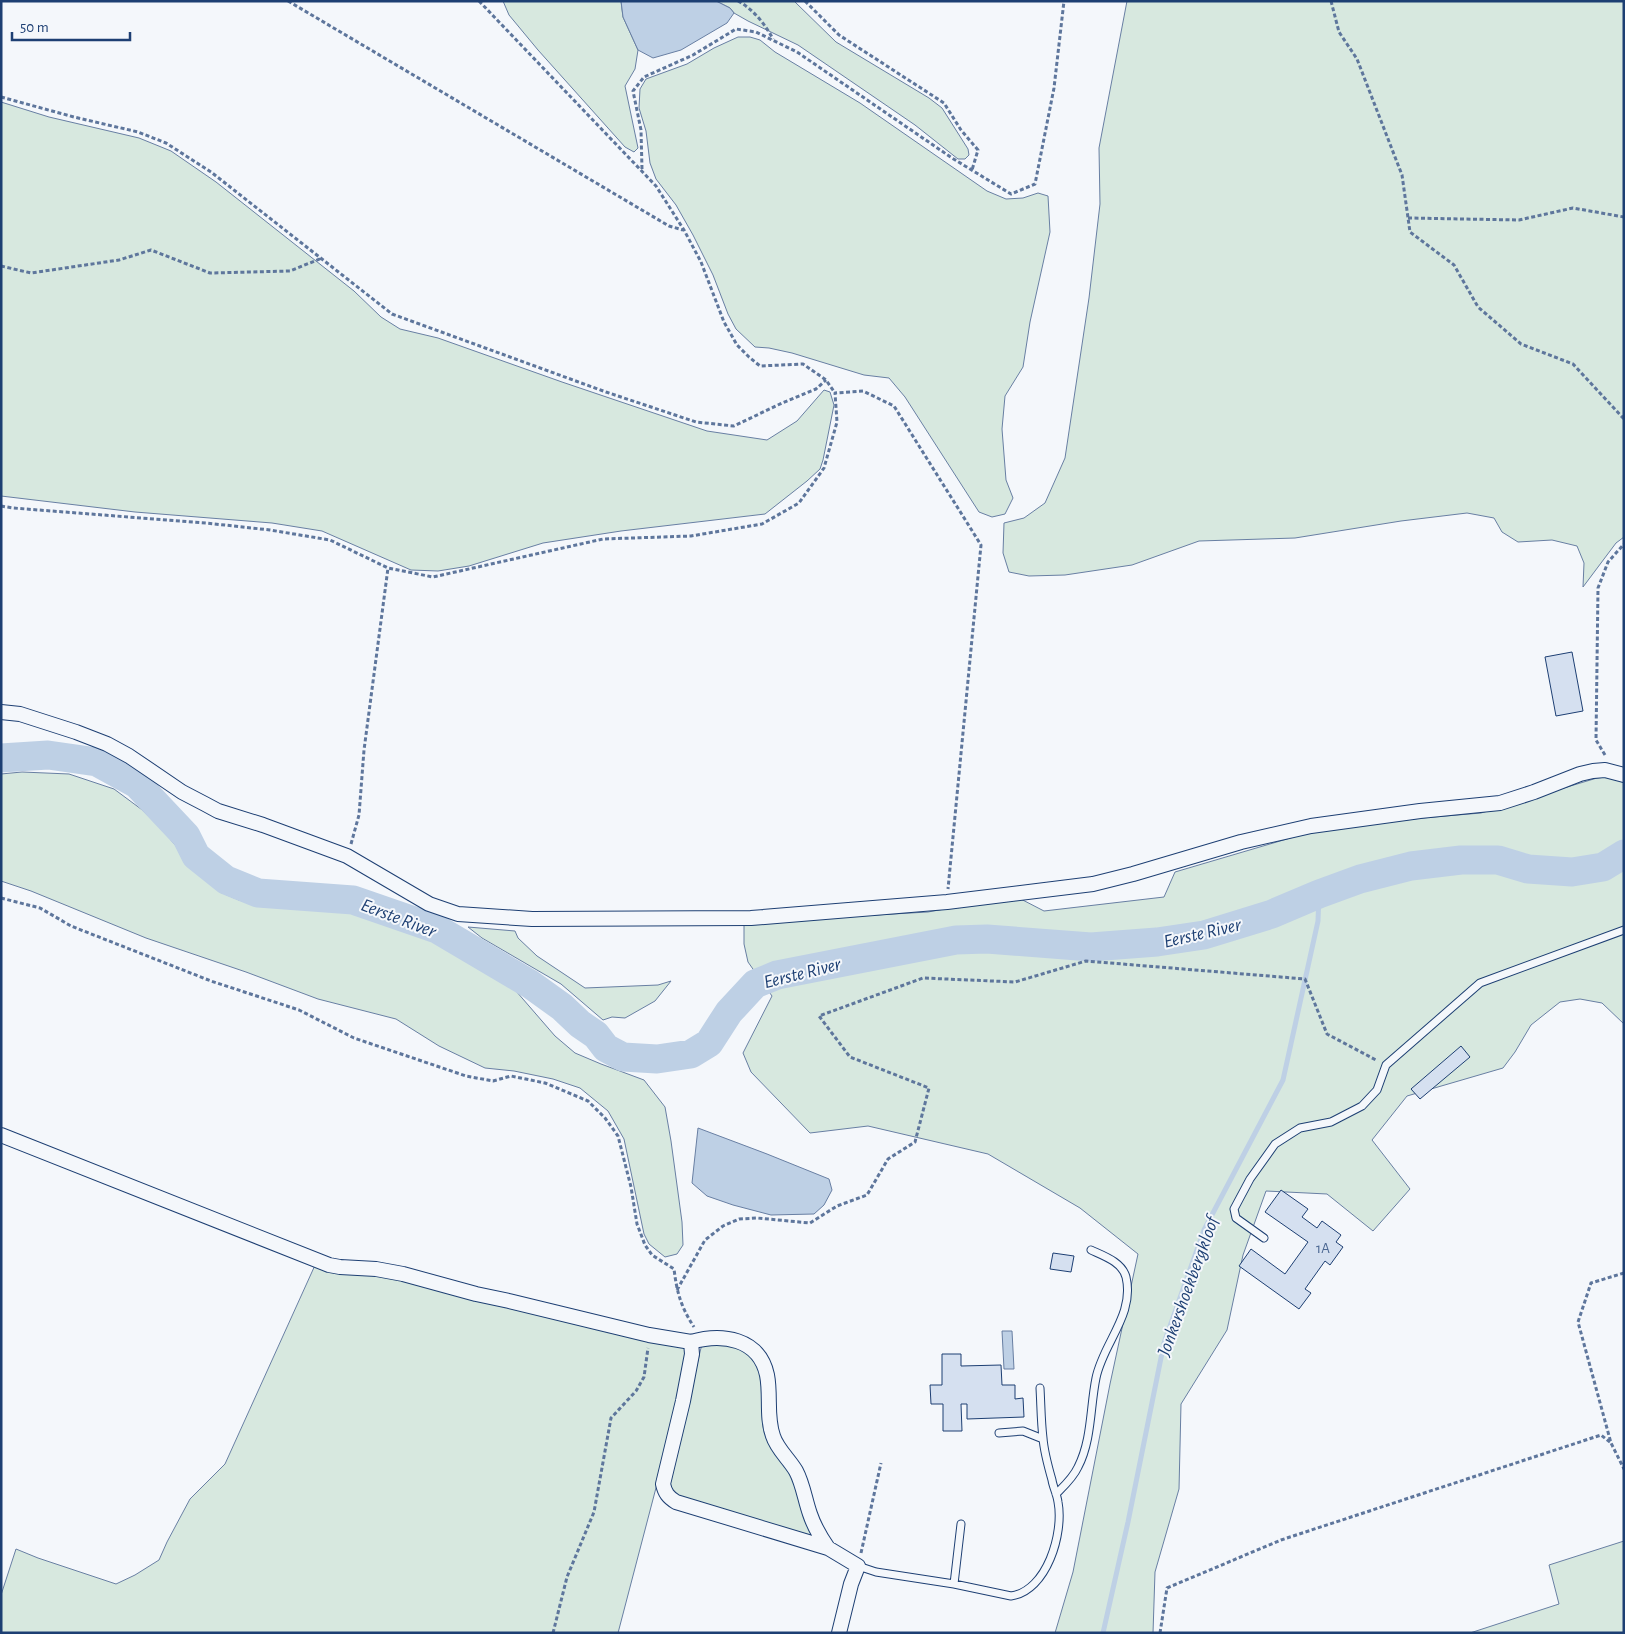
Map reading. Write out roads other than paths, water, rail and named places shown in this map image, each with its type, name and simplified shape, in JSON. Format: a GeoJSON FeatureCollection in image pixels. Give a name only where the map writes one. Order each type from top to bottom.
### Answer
{"type":"FeatureCollection","features":[{"type":"Feature","properties":{"kind":"street"},"geometry":{"type":"LineString","coordinates":[[1,712],[20,714],[107,744],[129,756],[182,792],[218,811],[263,825],[347,856],[429,904],[458,914],[532,920],[751,918],[947,902],[1093,884],[1241,842],[1311,826],[1420,811],[1500,803],[1580,774],[1599,770],[1619,773]]}},
{"type":"Feature","properties":{"kind":"street"},"geometry":{"type":"LineString","coordinates":[[1,1135],[329,1265],[376,1269],[403,1274],[476,1294],[509,1300],[649,1335],[697,1340],[724,1337],[741,1342],[762,1360],[767,1375],[769,1412],[773,1437],[796,1471],[810,1516],[828,1548]]}},
{"type":"Feature","properties":{"kind":"street"},"geometry":{"type":"LineString","coordinates":[[697,1340],[692,1354],[663,1484],[664,1490],[676,1502],[828,1548],[858,1566],[851,1584],[839,1633]]}},
{"type":"Feature","properties":{"kind":"lane"},"geometry":{"type":"LineString","coordinates":[[1264,1238],[1236,1218],[1234,1209],[1250,1179],[1276,1144],[1300,1128],[1331,1122],[1362,1106],[1376,1090],[1386,1065],[1480,983],[1624,930]]}},
{"type":"Feature","properties":{"kind":"lane"},"geometry":{"type":"LineString","coordinates":[[1056,1494],[1078,1468],[1086,1447],[1096,1377],[1105,1351],[1122,1318],[1128,1293],[1125,1275],[1114,1260],[1091,1250]]}},
{"type":"Feature","properties":{"kind":"lane"},"geometry":{"type":"LineString","coordinates":[[858,1566],[876,1572],[954,1584],[1011,1596],[1019,1595],[1038,1580],[1047,1566],[1055,1547],[1059,1503],[1043,1439],[1040,1388]]}},
{"type":"Feature","properties":{"kind":"lane"},"geometry":{"type":"LineString","coordinates":[[999,1433],[1023,1431],[1043,1439]]}},
{"type":"Feature","properties":{"kind":"lane"},"geometry":{"type":"LineString","coordinates":[[954,1584],[961,1524]]}},
{"type":"Feature","properties":{"kind":"water"},"geometry":{"type":"Polygon","coordinates":[[[621,1],[716,1],[730,8],[734,13],[727,23],[681,50],[653,58],[638,50],[623,17],[621,1]]]}},
{"type":"Feature","properties":{"kind":"water"},"geometry":{"type":"Polygon","coordinates":[[[698,1128],[829,1179],[832,1190],[824,1205],[814,1214],[771,1215],[707,1196],[692,1183],[698,1128]]]}},
{"type":"Feature","properties":{"kind":"water"},"geometry":{"type":"Polygon","coordinates":[[[1002,1331],[1012,1331],[1014,1369],[1004,1369],[1002,1331]]]}},
{"type":"Feature","properties":{"kind":"waterway","name":"Eerste River"},"geometry":{"type":"LineString","coordinates":[[1,758],[48,755],[97,762],[137,784],[186,836],[196,856],[226,880],[258,893],[353,900],[437,929],[530,984],[596,1035],[606,1048],[623,1057],[657,1059],[691,1054],[709,1043],[729,1012],[755,984],[777,975],[956,940],[987,939],[1091,947],[1157,942],[1204,935],[1272,914],[1360,879],[1411,866],[1461,860],[1498,860],[1528,869],[1572,872],[1603,867],[1624,854]]}},
{"type":"Feature","properties":{"kind":"waterway","name":"Jonkershoekbergkloof"},"geometry":{"type":"LineString","coordinates":[[1103,1633],[1128,1522],[1164,1343],[1204,1230],[1283,1080],[1318,921],[1319,894]]}}]}
